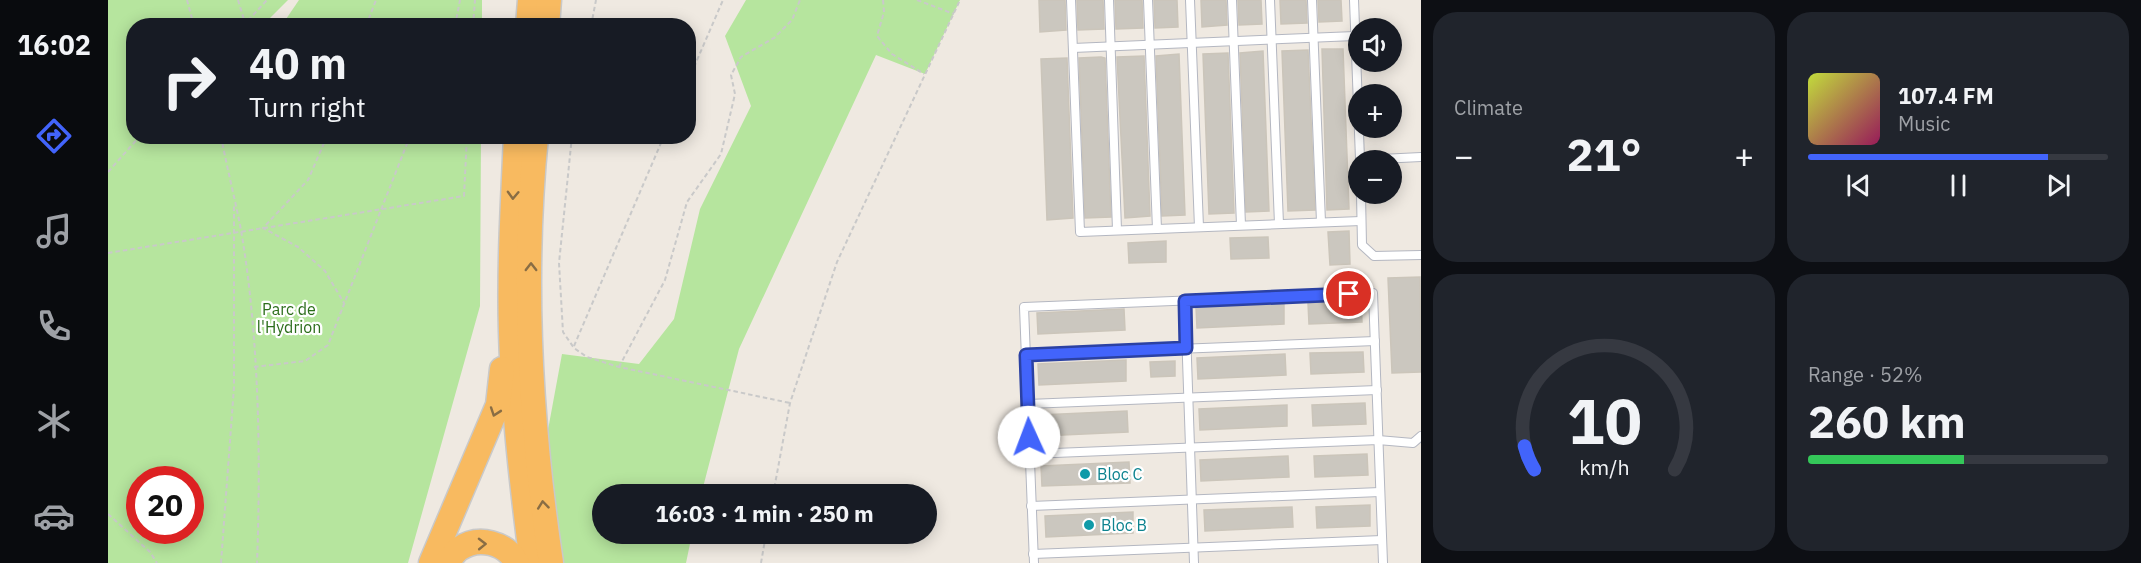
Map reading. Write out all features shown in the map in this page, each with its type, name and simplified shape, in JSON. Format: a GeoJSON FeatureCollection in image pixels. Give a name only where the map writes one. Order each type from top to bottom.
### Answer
{"type":"FeatureCollection","features":[{"type":"Feature","properties":{"kind":"highway"},"geometry":{"type":"LineString","coordinates":[[529,18],[530,0]]}},
{"type":"Feature","properties":{"kind":"highway"},"geometry":{"type":"LineString","coordinates":[[548,18],[549,0]]}},
{"type":"Feature","properties":{"kind":"highway"},"geometry":{"type":"LineString","coordinates":[[516,144],[510,272],[511,335],[516,418],[532,563]]}},
{"type":"Feature","properties":{"kind":"highway"},"geometry":{"type":"LineString","coordinates":[[536,144],[531,218],[534,416],[551,563]]}},
{"type":"Feature","properties":{"kind":"highway"},"geometry":{"type":"LineString","coordinates":[[431,563],[498,405],[501,372],[511,335]]}},
{"type":"Feature","properties":{"kind":"highway"},"geometry":{"type":"LineString","coordinates":[[446,563],[459,549],[478,541],[496,544],[512,555],[517,563]]}},
{"type":"Feature","properties":{"kind":"lane"},"geometry":{"type":"LineString","coordinates":[[1071,0],[1080,232],[1361,220]]}},
{"type":"Feature","properties":{"kind":"lane"},"geometry":{"type":"LineString","coordinates":[[1109,0],[1117,230]]}},
{"type":"Feature","properties":{"kind":"lane"},"geometry":{"type":"LineString","coordinates":[[1148,0],[1157,229]]}},
{"type":"Feature","properties":{"kind":"lane"},"geometry":{"type":"LineString","coordinates":[[1190,0],[1199,227]]}},
{"type":"Feature","properties":{"kind":"lane"},"geometry":{"type":"LineString","coordinates":[[1232,0],[1241,225]]}},
{"type":"Feature","properties":{"kind":"lane"},"geometry":{"type":"LineString","coordinates":[[1270,0],[1279,224]]}},
{"type":"Feature","properties":{"kind":"lane"},"geometry":{"type":"LineString","coordinates":[[1312,0],[1321,222]]}},
{"type":"Feature","properties":{"kind":"lane"},"geometry":{"type":"LineString","coordinates":[[1354,0],[1354,18]]}},
{"type":"Feature","properties":{"kind":"lane"},"geometry":{"type":"LineString","coordinates":[[1073,48],[1348,36]]}},
{"type":"Feature","properties":{"kind":"lane"},"geometry":{"type":"LineString","coordinates":[[1356,72],[1360,150]]}},
{"type":"Feature","properties":{"kind":"lane"},"geometry":{"type":"LineString","coordinates":[[1402,158],[1421,157]]}},
{"type":"Feature","properties":{"kind":"lane"},"geometry":{"type":"LineString","coordinates":[[1361,204],[1362,245],[1374,256],[1421,255]]}},
{"type":"Feature","properties":{"kind":"lane"},"geometry":{"type":"LineString","coordinates":[[1382,540],[1194,548],[1033,559],[1024,307],[1373,293],[1383,563]]}},
{"type":"Feature","properties":{"kind":"lane"},"geometry":{"type":"LineString","coordinates":[[1185,301],[1194,563]]}},
{"type":"Feature","properties":{"kind":"lane"},"geometry":{"type":"LineString","coordinates":[[1026,355],[1375,341]]}},
{"type":"Feature","properties":{"kind":"lane"},"geometry":{"type":"LineString","coordinates":[[1028,404],[1377,390]]}},
{"type":"Feature","properties":{"kind":"lane"},"geometry":{"type":"LineString","coordinates":[[1030,454],[1378,440],[1413,443],[1421,436]]}},
{"type":"Feature","properties":{"kind":"lane"},"geometry":{"type":"LineString","coordinates":[[1031,506],[1380,492]]}},
{"type":"Feature","properties":{"kind":"path"},"geometry":{"type":"LineString","coordinates":[[187,0],[192,18]]}},
{"type":"Feature","properties":{"kind":"path"},"geometry":{"type":"LineString","coordinates":[[238,0],[242,18]]}},
{"type":"Feature","properties":{"kind":"path"},"geometry":{"type":"LineString","coordinates":[[250,18],[267,0]]}},
{"type":"Feature","properties":{"kind":"path"},"geometry":{"type":"LineString","coordinates":[[369,18],[376,0]]}},
{"type":"Feature","properties":{"kind":"path"},"geometry":{"type":"LineString","coordinates":[[457,18],[460,0]]}},
{"type":"Feature","properties":{"kind":"path"},"geometry":{"type":"LineString","coordinates":[[474,18],[475,0]]}},
{"type":"Feature","properties":{"kind":"path"},"geometry":{"type":"LineString","coordinates":[[593,18],[596,0]]}},
{"type":"Feature","properties":{"kind":"path"},"geometry":{"type":"LineString","coordinates":[[696,62],[723,0]]}},
{"type":"Feature","properties":{"kind":"path"},"geometry":{"type":"LineString","coordinates":[[619,368],[665,280],[687,202],[721,154],[735,94],[731,75],[741,57],[774,38],[792,20],[800,0]]}},
{"type":"Feature","properties":{"kind":"path"},"geometry":{"type":"LineString","coordinates":[[883,0],[884,12],[877,36],[892,54],[925,74]]}},
{"type":"Feature","properties":{"kind":"path"},"geometry":{"type":"LineString","coordinates":[[917,0],[954,14]]}},
{"type":"Feature","properties":{"kind":"path"},"geometry":{"type":"LineString","coordinates":[[776,484],[790,403],[812,331],[837,262],[960,0]]}},
{"type":"Feature","properties":{"kind":"path"},"geometry":{"type":"LineString","coordinates":[[108,172],[133,144]]}},
{"type":"Feature","properties":{"kind":"path"},"geometry":{"type":"LineString","coordinates":[[223,144],[241,231],[254,367],[257,563]]}},
{"type":"Feature","properties":{"kind":"path"},"geometry":{"type":"LineString","coordinates":[[263,228],[308,180],[324,144]]}},
{"type":"Feature","properties":{"kind":"path"},"geometry":{"type":"LineString","coordinates":[[254,367],[305,361],[328,345],[407,144]]}},
{"type":"Feature","properties":{"kind":"path"},"geometry":{"type":"LineString","coordinates":[[108,254],[464,196],[467,144]]}},
{"type":"Feature","properties":{"kind":"path"},"geometry":{"type":"LineString","coordinates":[[571,144],[559,262],[563,332],[574,348],[587,357],[619,368],[790,403]]}},
{"type":"Feature","properties":{"kind":"path"},"geometry":{"type":"LineString","coordinates":[[574,348],[661,144]]}},
{"type":"Feature","properties":{"kind":"path"},"geometry":{"type":"LineString","coordinates":[[221,563],[234,387],[234,200]]}},
{"type":"Feature","properties":{"kind":"path"},"geometry":{"type":"LineString","coordinates":[[263,228],[298,248],[325,271],[344,303]]}},
{"type":"Feature","properties":{"kind":"path"},"geometry":{"type":"LineString","coordinates":[[108,514],[150,552],[157,563]]}},
{"type":"Feature","properties":{"kind":"path"},"geometry":{"type":"LineString","coordinates":[[761,563],[764,544]]}},
{"type":"Feature","properties":{"kind":"green space","name":"Parc de l'Hydrion"},"geometry":{"type":"Polygon","coordinates":[[[108,0],[288,0],[270,18],[126,18],[126,144],[481,144],[480,306],[408,563],[108,563],[108,0]]]}},
{"type":"Feature","properties":{"kind":"green space"},"geometry":{"type":"Polygon","coordinates":[[[299,0],[482,0],[482,18],[287,18],[299,0]]]}},
{"type":"Feature","properties":{"kind":"green space"},"geometry":{"type":"Polygon","coordinates":[[[746,0],[960,0],[925,74],[876,55],[739,349],[704,484],[592,484],[592,544],[690,544],[686,563],[561,563],[545,446],[562,354],[639,364],[674,319],[700,209],[751,106],[725,36],[746,0]]]}},
{"type":"Feature","properties":{"kind":"building"},"geometry":{"type":"Polygon","coordinates":[[[1039,0],[1065,0],[1066,30],[1040,32],[1039,0]]]}},
{"type":"Feature","properties":{"kind":"building"},"geometry":{"type":"Polygon","coordinates":[[[1077,0],[1103,0],[1104,29],[1078,30],[1077,0]]]}},
{"type":"Feature","properties":{"kind":"building"},"geometry":{"type":"Polygon","coordinates":[[[1115,0],[1142,0],[1143,28],[1116,29],[1115,0]]]}},
{"type":"Feature","properties":{"kind":"building"},"geometry":{"type":"Polygon","coordinates":[[[1154,0],[1177,0],[1178,27],[1155,28],[1154,0]]]}},
{"type":"Feature","properties":{"kind":"building"},"geometry":{"type":"Polygon","coordinates":[[[1201,0],[1226,0],[1227,25],[1202,27],[1201,0]]]}},
{"type":"Feature","properties":{"kind":"building"},"geometry":{"type":"Polygon","coordinates":[[[1238,0],[1261,0],[1262,24],[1239,25],[1238,0]]]}},
{"type":"Feature","properties":{"kind":"building"},"geometry":{"type":"Polygon","coordinates":[[[1280,0],[1306,0],[1307,23],[1281,24],[1280,0]]]}},
{"type":"Feature","properties":{"kind":"building"},"geometry":{"type":"Polygon","coordinates":[[[1318,0],[1341,0],[1342,21],[1319,22],[1318,0]]]}},
{"type":"Feature","properties":{"kind":"building"},"geometry":{"type":"Polygon","coordinates":[[[1322,49],[1343,49],[1349,209],[1327,210],[1322,49]]]}},
{"type":"Feature","properties":{"kind":"building"},"geometry":{"type":"Polygon","coordinates":[[[1308,50],[1315,210],[1288,211],[1282,51],[1308,50]]]}},
{"type":"Feature","properties":{"kind":"building"},"geometry":{"type":"Polygon","coordinates":[[[1263,51],[1269,211],[1246,212],[1240,53],[1263,51]]]}},
{"type":"Feature","properties":{"kind":"building"},"geometry":{"type":"Polygon","coordinates":[[[1228,53],[1234,213],[1209,214],[1203,54],[1228,53]]]}},
{"type":"Feature","properties":{"kind":"building"},"geometry":{"type":"Polygon","coordinates":[[[1179,54],[1185,215],[1162,216],[1156,56],[1179,54]]]}},
{"type":"Feature","properties":{"kind":"building"},"geometry":{"type":"Polygon","coordinates":[[[1144,56],[1150,216],[1125,218],[1117,57],[1144,56]]]}},
{"type":"Feature","properties":{"kind":"building"},"geometry":{"type":"Polygon","coordinates":[[[1067,58],[1073,218],[1047,220],[1041,59],[1067,58]]]}},
{"type":"Feature","properties":{"kind":"building"},"geometry":{"type":"Polygon","coordinates":[[[1079,58],[1105,58],[1111,217],[1085,218],[1079,58]]]}},
{"type":"Feature","properties":{"kind":"building"},"geometry":{"type":"Polygon","coordinates":[[[1349,231],[1350,264],[1330,265],[1328,232],[1349,231]]]}},
{"type":"Feature","properties":{"kind":"building"},"geometry":{"type":"Polygon","coordinates":[[[1268,237],[1269,258],[1231,259],[1230,238],[1268,237]]]}},
{"type":"Feature","properties":{"kind":"building"},"geometry":{"type":"Polygon","coordinates":[[[1166,241],[1166,262],[1129,263],[1128,243],[1166,241]]]}},
{"type":"Feature","properties":{"kind":"building"},"geometry":{"type":"Polygon","coordinates":[[[1420,277],[1421,372],[1392,373],[1388,278],[1420,277]]]}},
{"type":"Feature","properties":{"kind":"building"},"geometry":{"type":"Polygon","coordinates":[[[1361,301],[1362,322],[1309,324],[1308,303],[1361,301]]]}},
{"type":"Feature","properties":{"kind":"building"},"geometry":{"type":"Polygon","coordinates":[[[1284,304],[1284,324],[1197,328],[1196,307],[1284,304]]]}},
{"type":"Feature","properties":{"kind":"building"},"geometry":{"type":"Polygon","coordinates":[[[1124,309],[1125,330],[1038,334],[1037,313],[1124,309]]]}},
{"type":"Feature","properties":{"kind":"building"},"geometry":{"type":"Polygon","coordinates":[[[1363,352],[1364,372],[1311,374],[1310,353],[1363,352]]]}},
{"type":"Feature","properties":{"kind":"building"},"geometry":{"type":"Polygon","coordinates":[[[1285,354],[1286,375],[1198,379],[1197,358],[1285,354]]]}},
{"type":"Feature","properties":{"kind":"building"},"geometry":{"type":"Polygon","coordinates":[[[1126,360],[1126,381],[1039,385],[1038,364],[1126,360]]]}},
{"type":"Feature","properties":{"kind":"building"},"geometry":{"type":"Polygon","coordinates":[[[1175,361],[1175,376],[1151,377],[1150,362],[1175,361]]]}},
{"type":"Feature","properties":{"kind":"building"},"geometry":{"type":"Polygon","coordinates":[[[1365,403],[1366,424],[1313,426],[1312,405],[1365,403]]]}},
{"type":"Feature","properties":{"kind":"building"},"geometry":{"type":"Polygon","coordinates":[[[1287,405],[1287,426],[1200,430],[1199,409],[1287,405]]]}},
{"type":"Feature","properties":{"kind":"building"},"geometry":{"type":"Polygon","coordinates":[[[1127,411],[1128,432],[1041,436],[1040,415],[1127,411]]]}},
{"type":"Feature","properties":{"kind":"building"},"geometry":{"type":"Polygon","coordinates":[[[1367,454],[1368,475],[1315,477],[1314,456],[1367,454]]]}},
{"type":"Feature","properties":{"kind":"building"},"geometry":{"type":"Polygon","coordinates":[[[1288,456],[1289,477],[1201,481],[1200,460],[1288,456]]]}},
{"type":"Feature","properties":{"kind":"building","name":"Bloc C"},"geometry":{"type":"Polygon","coordinates":[[[1129,462],[1130,483],[1042,486],[1041,466],[1129,462]]]}},
{"type":"Feature","properties":{"kind":"building"},"geometry":{"type":"Polygon","coordinates":[[[1370,505],[1370,526],[1317,528],[1316,507],[1370,505]]]}},
{"type":"Feature","properties":{"kind":"building"},"geometry":{"type":"Polygon","coordinates":[[[1292,507],[1293,527],[1205,531],[1204,510],[1292,507]]]}},
{"type":"Feature","properties":{"kind":"building","name":"Bloc B"},"geometry":{"type":"Polygon","coordinates":[[[1133,512],[1133,533],[1046,537],[1045,516],[1133,512]]]}},
{"type":"Feature","properties":{"kind":"place","name":"Bloc C"},"geometry":{"type":"Point","coordinates":[1085,474]}},
{"type":"Feature","properties":{"kind":"place","name":"Bloc B"},"geometry":{"type":"Point","coordinates":[1089,525]}},
{"type":"Feature","properties":{"kind":"route"},"geometry":{"type":"LineString","coordinates":[[1029,437],[1026,355],[1186,348],[1185,301],[1349,294]]}}]}
